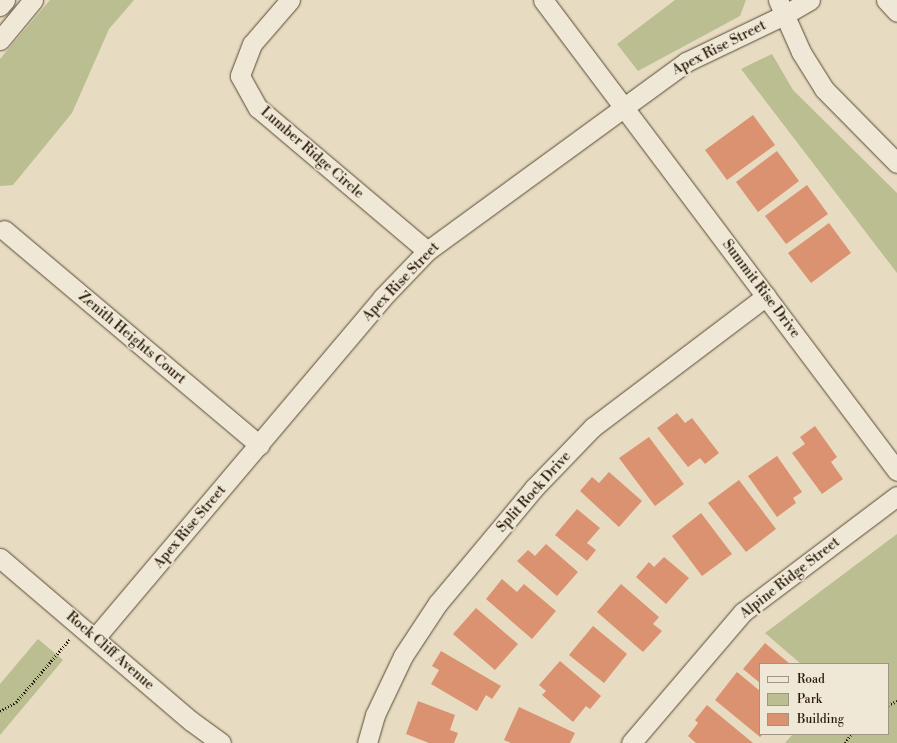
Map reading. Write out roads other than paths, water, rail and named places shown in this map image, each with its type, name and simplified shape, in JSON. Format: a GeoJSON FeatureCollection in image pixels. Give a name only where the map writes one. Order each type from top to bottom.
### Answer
{"type":"FeatureCollection","features":[{"type":"Feature","properties":{"kind":"street"},"geometry":{"type":"LineString","coordinates":[[0,6],[5,0]]}},
{"type":"Feature","properties":{"kind":"street"},"geometry":{"type":"LineString","coordinates":[[0,40],[33,0]]}},
{"type":"Feature","properties":{"kind":"street","name":"Lumber Ridge Circle"},"geometry":{"type":"LineString","coordinates":[[290,0],[252,44],[240,76],[258,108],[427,251]]}},
{"type":"Feature","properties":{"kind":"street"},"geometry":{"type":"LineString","coordinates":[[543,0],[623,107]]}},
{"type":"Feature","properties":{"kind":"street","name":"Apex Rise Street"},"geometry":{"type":"LineString","coordinates":[[95,638],[382,298],[427,251],[686,62],[781,8],[810,0]]}},
{"type":"Feature","properties":{"kind":"street"},"geometry":{"type":"LineString","coordinates":[[886,0],[897,12]]}},
{"type":"Feature","properties":{"kind":"street"},"geometry":{"type":"LineString","coordinates":[[781,8],[801,52],[824,89],[897,163]]}},
{"type":"Feature","properties":{"kind":"street","name":"Summit Rise Drive"},"geometry":{"type":"LineString","coordinates":[[623,107],[897,471]]}},
{"type":"Feature","properties":{"kind":"street","name":"Zenith Heights Court"},"geometry":{"type":"LineString","coordinates":[[4,230],[259,445]]}},
{"type":"Feature","properties":{"kind":"street","name":"Split Rock Drive"},"geometry":{"type":"LineString","coordinates":[[367,743],[375,715],[403,656],[438,603],[534,488],[593,427],[766,296]]}},
{"type":"Feature","properties":{"kind":"street","name":"Alpine Ridge Street"},"geometry":{"type":"LineString","coordinates":[[631,743],[743,612],[897,496]]}},
{"type":"Feature","properties":{"kind":"street","name":"Rock Cliff Avenue"},"geometry":{"type":"LineString","coordinates":[[0,558],[191,721],[221,743]]}}]}
